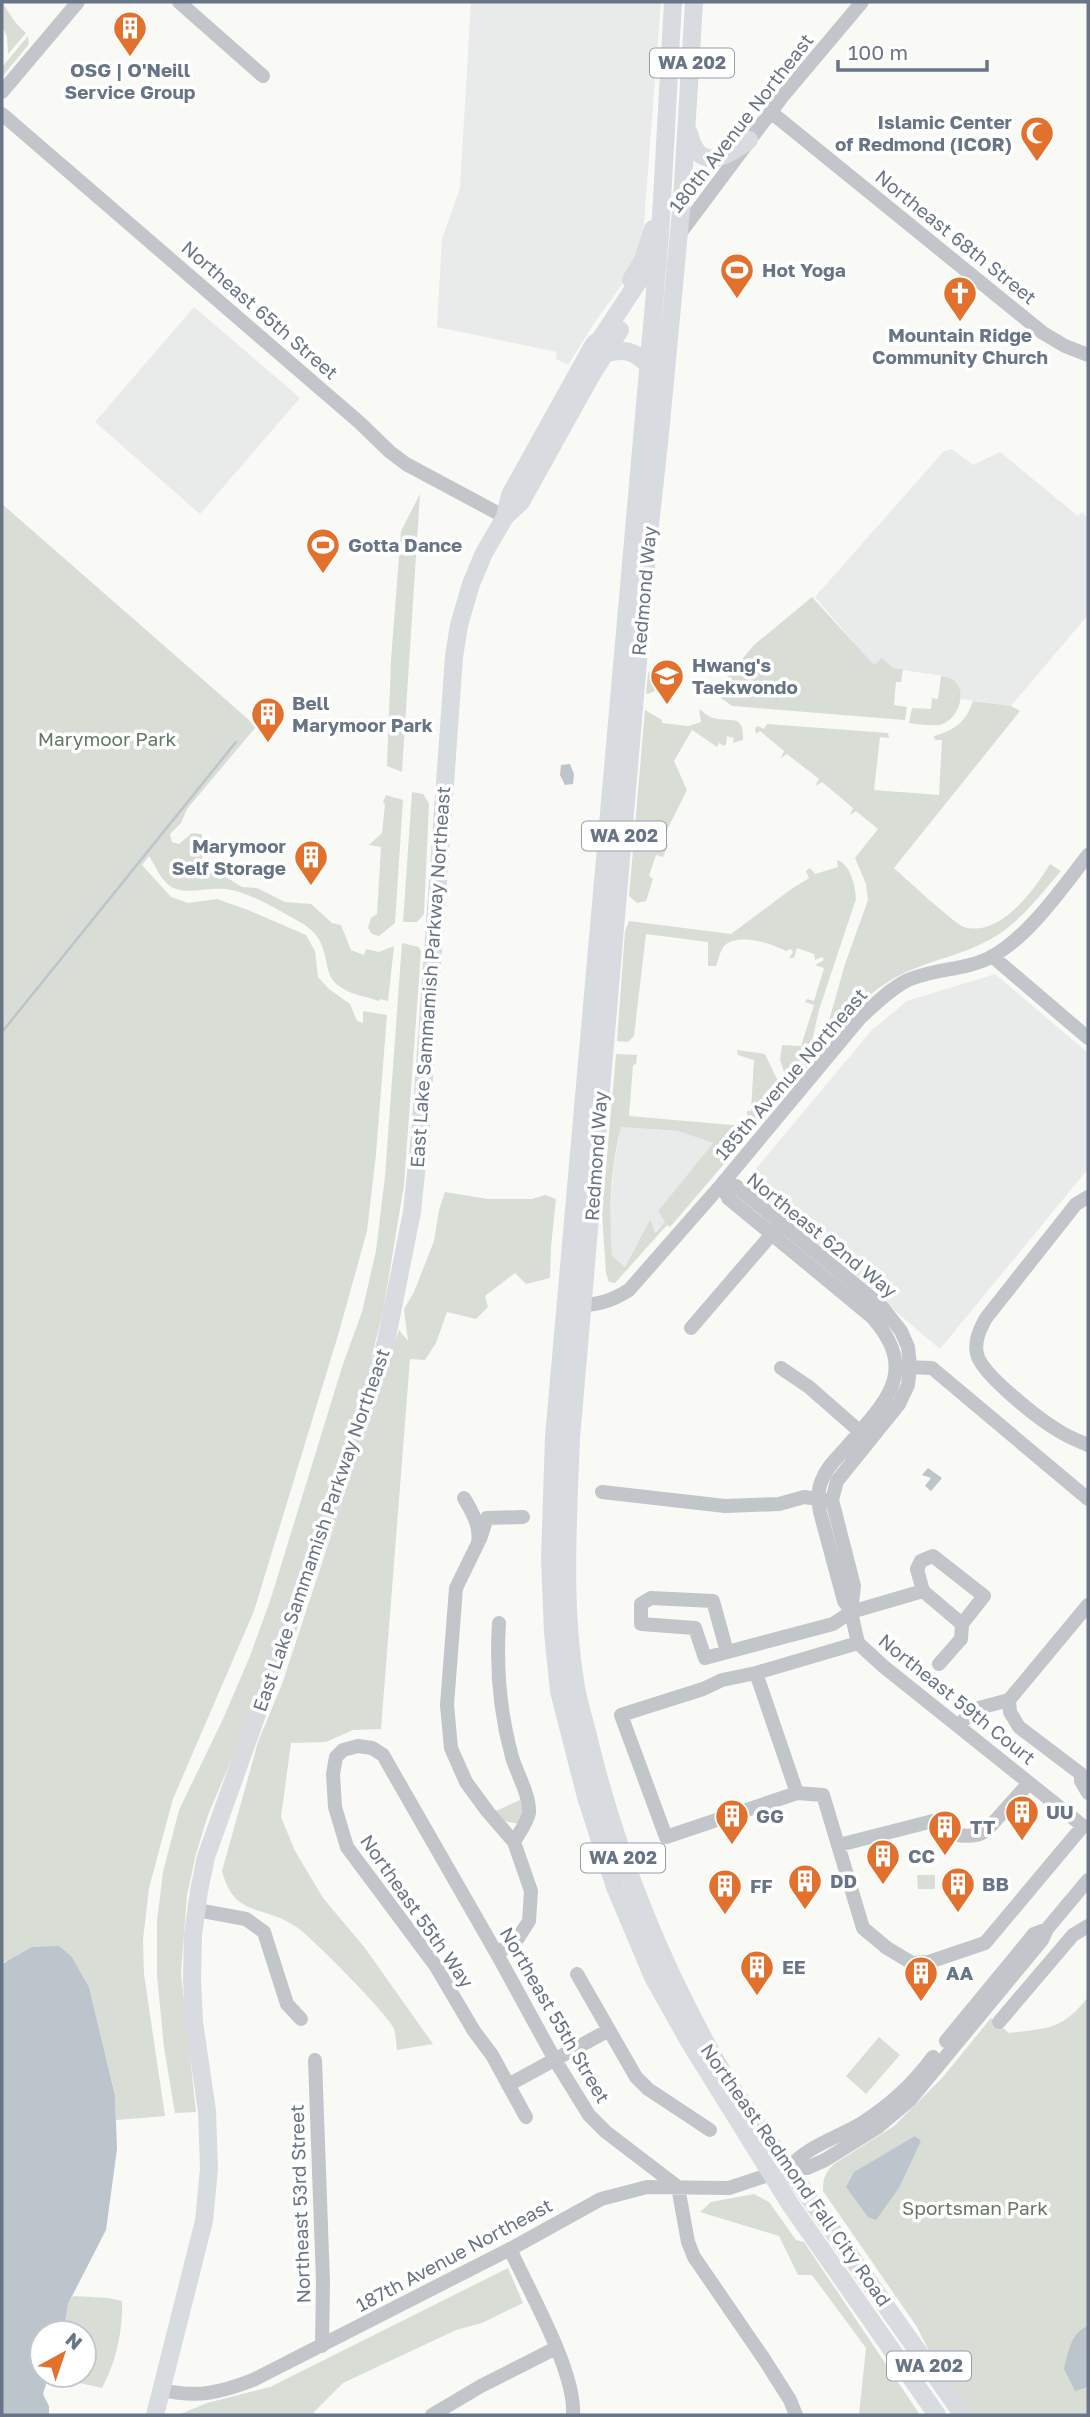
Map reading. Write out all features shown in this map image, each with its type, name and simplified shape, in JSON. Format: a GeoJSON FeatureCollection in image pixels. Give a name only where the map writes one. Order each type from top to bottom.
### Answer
{"type":"FeatureCollection","features":[{"type":"Feature","properties":{"kind":"main road","name":"Redmond Way"},"geometry":{"type":"LineString","coordinates":[[575,1305],[640,462],[663,206],[673,2]]}},
{"type":"Feature","properties":{"kind":"main road","name":"Redmond Way"},"geometry":{"type":"LineString","coordinates":[[575,1305],[660,434],[687,123],[694,2]]}},
{"type":"Feature","properties":{"kind":"main road"},"geometry":{"type":"LineString","coordinates":[[687,123],[692,145],[706,158],[726,157],[749,140]]}},
{"type":"Feature","properties":{"kind":"main road"},"geometry":{"type":"LineString","coordinates":[[648,365],[630,351],[599,349],[597,335],[643,260],[652,236],[655,214],[663,206]]}},
{"type":"Feature","properties":{"kind":"main road","name":"East Lake Sammamish Parkway Northeast"},"geometry":{"type":"LineString","coordinates":[[155,2415],[204,2221],[209,2169],[206,2111],[191,1979],[197,1910],[206,1857],[359,1429],[388,1330],[412,1212],[421,1130],[454,657],[459,625],[471,584],[484,553],[505,516],[521,502],[599,349],[678,236]]}},
{"type":"Feature","properties":{"kind":"main road"},"geometry":{"type":"LineString","coordinates":[[640,462],[644,485],[642,511],[649,534]]}},
{"type":"Feature","properties":{"kind":"main road","name":"Northeast Redmond Fall City Road"},"geometry":{"type":"LineString","coordinates":[[575,1305],[567,1559],[570,1631],[576,1688],[602,1793],[631,1881],[668,1969],[700,2035],[731,2087],[963,2415]]}},
{"type":"Feature","properties":{"kind":"main road","name":"Northeast Redmond Fall City Road"},"geometry":{"type":"LineString","coordinates":[[575,1305],[554,1437],[550,1559],[553,1632],[559,1691],[586,1797],[615,1887],[653,1977],[690,2043],[771,2174],[937,2415]]}},
{"type":"Feature","properties":{"kind":"street"},"geometry":{"type":"LineString","coordinates":[[2,92],[78,2]]}},
{"type":"Feature","properties":{"kind":"street"},"geometry":{"type":"LineString","coordinates":[[179,2],[263,76]]}},
{"type":"Feature","properties":{"kind":"street","name":"180th Avenue Northeast"},"geometry":{"type":"LineString","coordinates":[[678,236],[782,97],[862,2]]}},
{"type":"Feature","properties":{"kind":"street","name":"Northeast 68th Street"},"geometry":{"type":"LineString","coordinates":[[772,113],[1043,333],[1088,355]]}},
{"type":"Feature","properties":{"kind":"street","name":"Northeast 65th Street"},"geometry":{"type":"LineString","coordinates":[[2,114],[359,422],[390,452],[420,472],[505,516]]}},
{"type":"Feature","properties":{"kind":"street","name":"185th Avenue Northeast"},"geometry":{"type":"LineString","coordinates":[[575,1305],[595,1306],[614,1300],[629,1290],[722,1184],[860,1018],[882,998],[905,982],[930,973],[972,964],[992,956],[1010,944],[1087,860]]}},
{"type":"Feature","properties":{"kind":"street"},"geometry":{"type":"LineString","coordinates":[[992,956],[1088,1038]]}},
{"type":"Feature","properties":{"kind":"street","name":"Northeast 62nd Way"},"geometry":{"type":"LineString","coordinates":[[722,1184],[736,1186],[776,1229],[892,1318],[908,1347],[904,1367]]}},
{"type":"Feature","properties":{"kind":"street"},"geometry":{"type":"LineString","coordinates":[[1088,1197],[1076,1205],[986,1318],[976,1345],[977,1357],[986,1372],[1059,1432],[1088,1445]]}},
{"type":"Feature","properties":{"kind":"street"},"geometry":{"type":"LineString","coordinates":[[691,1328],[776,1229]]}},
{"type":"Feature","properties":{"kind":"street"},"geometry":{"type":"LineString","coordinates":[[858,1643],[851,1612],[844,1601],[825,1499],[865,1436],[899,1404],[908,1385],[904,1367],[932,1368],[1088,1499]]}},
{"type":"Feature","properties":{"kind":"street"},"geometry":{"type":"LineString","coordinates":[[781,1368],[809,1387],[865,1436]]}},
{"type":"Feature","properties":{"kind":"street"},"geometry":{"type":"LineString","coordinates":[[602,1492],[725,1506],[779,1504],[804,1497],[825,1499]]}},
{"type":"Feature","properties":{"kind":"street"},"geometry":{"type":"LineString","coordinates":[[464,1498],[474,1514],[478,1543]]}},
{"type":"Feature","properties":{"kind":"street"},"geometry":{"type":"LineString","coordinates":[[497,1954],[518,1938],[529,1921],[531,1891],[514,1842],[466,1782],[451,1748],[447,1704],[453,1604],[460,1576],[478,1543],[487,1518],[523,1517]]}},
{"type":"Feature","properties":{"kind":"street","name":"Northeast 59th Court"},"geometry":{"type":"LineString","coordinates":[[727,1652],[713,1601],[651,1598],[641,1604],[641,1624],[695,1628],[705,1658],[833,1624],[851,1612],[923,1591],[917,1569],[921,1561],[933,1556],[984,1596],[962,1624],[961,1639],[939,1664]]}},
{"type":"Feature","properties":{"kind":"street"},"geometry":{"type":"LineString","coordinates":[[923,1591],[962,1624]]}},
{"type":"Feature","properties":{"kind":"street"},"geometry":{"type":"LineString","coordinates":[[959,1725],[975,1709],[1009,1700],[1088,1605]]}},
{"type":"Feature","properties":{"kind":"street"},"geometry":{"type":"LineString","coordinates":[[499,1623],[497,1658],[501,1700],[512,1756],[529,1816],[514,1842]]}},
{"type":"Feature","properties":{"kind":"street","name":"Northeast 59th Court"},"geometry":{"type":"LineString","coordinates":[[797,1793],[666,1837],[621,1716],[722,1680],[756,1674],[858,1643],[1083,1826],[985,1943],[929,1962],[912,1962],[863,1928],[839,1845]]}},
{"type":"Feature","properties":{"kind":"street"},"geometry":{"type":"LineString","coordinates":[[756,1674],[797,1793],[822,1795],[839,1845],[933,1821],[946,1833],[980,1835],[1029,1783]]}},
{"type":"Feature","properties":{"kind":"street"},"geometry":{"type":"LineString","coordinates":[[1009,1700],[1010,1712],[1019,1727],[1085,1769],[1081,1781],[1088,1793]]}},
{"type":"Feature","properties":{"kind":"street","name":"Northeast 55th Way"},"geometry":{"type":"LineString","coordinates":[[383,1755],[372,1748],[358,1746],[343,1750],[337,1757],[333,1774],[335,1807],[347,1847],[435,1965],[474,2031],[492,2055],[526,2117]]}},
{"type":"Feature","properties":{"kind":"street","name":"Northeast 55th Street"},"geometry":{"type":"LineString","coordinates":[[383,1755],[555,2060],[597,2125],[678,2188]]}},
{"type":"Feature","properties":{"kind":"street"},"geometry":{"type":"LineString","coordinates":[[789,2168],[799,2155],[862,2122],[905,2090],[1034,1934],[1047,1929],[1088,1880]]}},
{"type":"Feature","properties":{"kind":"street"},"geometry":{"type":"LineString","coordinates":[[197,1910],[246,1919],[264,1932],[287,2004],[301,2019]]}},
{"type":"Feature","properties":{"kind":"street"},"geometry":{"type":"LineString","coordinates":[[999,2022],[1073,1935],[1088,1926]]}},
{"type":"Feature","properties":{"kind":"street"},"geometry":{"type":"LineString","coordinates":[[577,1974],[636,2077],[648,2089],[710,2130]]}},
{"type":"Feature","properties":{"kind":"street"},"geometry":{"type":"LineString","coordinates":[[508,2085],[609,2030]]}},
{"type":"Feature","properties":{"kind":"street","name":"Northeast 53rd Street"},"geometry":{"type":"LineString","coordinates":[[315,2060],[323,2282],[322,2346]]}},
{"type":"Feature","properties":{"kind":"street","name":"187th Avenue Northeast"},"geometry":{"type":"LineString","coordinates":[[162,2390],[200,2395],[231,2389],[322,2346],[601,2199],[647,2187],[729,2188],[789,2168]]}},
{"type":"Feature","properties":{"kind":"street"},"geometry":{"type":"LineString","coordinates":[[678,2188],[688,2242],[694,2258],[764,2359],[790,2400],[796,2415]]}},
{"type":"Feature","properties":{"kind":"street"},"geometry":{"type":"LineString","coordinates":[[510,2249],[571,2387],[573,2415]]}},
{"type":"Feature","properties":{"kind":"street"},"geometry":{"type":"LineString","coordinates":[[432,2415],[481,2386],[556,2348]]}},
{"type":"Feature","properties":{"kind":"shaded area"},"geometry":{"type":"Polygon","coordinates":[[[471,2],[661,2],[642,248],[633,269],[568,365],[556,359],[557,352],[437,327],[442,239],[460,188],[471,2]]]}},
{"type":"Feature","properties":{"kind":"shaded area"},"geometry":{"type":"Polygon","coordinates":[[[194,307],[300,398],[200,514],[95,422],[194,307]]]}},
{"type":"Feature","properties":{"kind":"shaded area"},"geometry":{"type":"Polygon","coordinates":[[[952,449],[973,465],[1000,452],[1078,516],[1082,512],[1088,518],[1088,615],[1011,706],[961,699],[959,687],[944,676],[874,666],[815,597],[944,451],[952,449]]]}},
{"type":"Feature","properties":{"kind":"shaded area"},"geometry":{"type":"Polygon","coordinates":[[[570,764],[574,774],[573,784],[565,785],[560,775],[561,765],[570,764]]]}},
{"type":"Feature","properties":{"kind":"shaded area"},"geometry":{"type":"Polygon","coordinates":[[[995,974],[1088,1053],[1088,1169],[940,1349],[744,1183],[872,1030],[907,1001],[995,974]]]}},
{"type":"Feature","properties":{"kind":"shaded area"},"geometry":{"type":"Polygon","coordinates":[[[621,1127],[678,1131],[713,1143],[658,1211],[665,1222],[654,1233],[649,1220],[625,1267],[612,1256],[610,1217],[614,1164],[621,1127]]]}},
{"type":"Feature","properties":{"kind":"shaded area"},"geometry":{"type":"Polygon","coordinates":[[[928,1468],[942,1478],[931,1491],[925,1486],[931,1478],[922,1475],[928,1468]]]}},
{"type":"Feature","properties":{"kind":"shaded area"},"geometry":{"type":"Polygon","coordinates":[[[59,1946],[72,1957],[89,1987],[115,2095],[117,2149],[106,2230],[68,2304],[65,2319],[28,2319],[28,2389],[45,2389],[43,2394],[49,2406],[49,2415],[2,2415],[2,1964],[32,1947],[59,1946]]]}},
{"type":"Feature","properties":{"kind":"shaded area"},"geometry":{"type":"Polygon","coordinates":[[[915,2136],[921,2141],[899,2188],[876,2220],[868,2217],[846,2187],[854,2172],[915,2136]]]}},
{"type":"Feature","properties":{"kind":"shaded area"},"geometry":{"type":"Polygon","coordinates":[[[1088,2326],[1088,2387],[1075,2391],[1064,2369],[1074,2338],[1088,2326]]]}},
{"type":"Feature","properties":{"kind":"green space"},"geometry":{"type":"Polygon","coordinates":[[[2,2],[26,33],[8,54],[7,37],[2,26],[2,2]]]}},
{"type":"Feature","properties":{"kind":"green space"},"geometry":{"type":"Polygon","coordinates":[[[28,36],[29,44],[2,77],[2,67],[28,36]]]}},
{"type":"Feature","properties":{"kind":"green space"},"geometry":{"type":"Polygon","coordinates":[[[420,494],[402,772],[387,766],[391,660],[401,531],[420,494]]]}},
{"type":"Feature","properties":{"kind":"green space","name":"Marymoor Park"},"geometry":{"type":"Polygon","coordinates":[[[2,504],[255,728],[187,809],[181,823],[170,834],[172,842],[179,844],[192,833],[202,834],[202,873],[221,874],[242,887],[257,888],[285,902],[311,904],[332,923],[341,925],[351,950],[364,955],[366,949],[379,952],[394,946],[388,1001],[358,995],[343,989],[333,980],[317,937],[298,921],[263,902],[234,891],[176,889],[164,880],[149,856],[142,865],[171,897],[188,903],[217,899],[306,935],[315,951],[318,977],[350,1004],[357,1021],[363,1023],[363,1011],[387,1015],[367,1231],[254,1611],[173,1799],[149,1888],[143,1940],[144,1974],[165,2116],[116,2120],[115,2094],[89,1987],[72,1957],[5,1961],[2,1964],[2,504]]]}},
{"type":"Feature","properties":{"kind":"green space"},"geometry":{"type":"Polygon","coordinates":[[[812,597],[874,665],[882,658],[893,668],[903,669],[901,682],[896,682],[894,705],[907,707],[905,720],[732,706],[714,693],[754,645],[812,597]]]}},
{"type":"Feature","properties":{"kind":"green space"},"geometry":{"type":"Polygon","coordinates":[[[654,667],[662,679],[657,689],[646,694],[648,673],[654,667]]]}},
{"type":"Feature","properties":{"kind":"green space"},"geometry":{"type":"Polygon","coordinates":[[[941,676],[952,679],[960,691],[961,698],[956,712],[939,725],[909,723],[912,708],[931,709],[932,698],[938,699],[941,676]]]}},
{"type":"Feature","properties":{"kind":"green space"},"geometry":{"type":"Polygon","coordinates":[[[973,701],[1011,706],[1020,711],[894,868],[959,924],[977,928],[991,925],[1015,909],[1050,864],[1061,871],[1011,925],[974,947],[893,979],[859,1005],[830,1039],[824,1037],[845,964],[868,900],[866,884],[855,858],[878,829],[856,811],[850,815],[853,808],[822,782],[815,786],[819,779],[787,754],[781,758],[784,751],[760,731],[756,734],[755,728],[758,726],[764,729],[767,724],[888,733],[889,738],[880,737],[874,790],[939,795],[942,740],[935,740],[934,736],[959,724],[973,701]]]}},
{"type":"Feature","properties":{"kind":"green space"},"geometry":{"type":"Polygon","coordinates":[[[699,709],[711,717],[739,722],[743,740],[733,743],[734,738],[727,736],[726,744],[724,746],[719,743],[717,747],[692,730],[674,761],[687,790],[661,842],[668,845],[663,857],[656,855],[649,876],[653,879],[646,901],[637,903],[629,896],[645,710],[662,720],[662,723],[688,726],[701,722],[699,709]]]}},
{"type":"Feature","properties":{"kind":"green space"},"geometry":{"type":"Polygon","coordinates":[[[412,792],[423,794],[429,803],[424,914],[417,922],[403,922],[412,792]]]}},
{"type":"Feature","properties":{"kind":"green space"},"geometry":{"type":"Polygon","coordinates":[[[386,795],[403,800],[395,923],[379,936],[372,934],[368,928],[371,918],[377,914],[381,847],[369,845],[382,833],[383,802],[386,795]]]}},
{"type":"Feature","properties":{"kind":"green space"},"geometry":{"type":"Polygon","coordinates":[[[837,860],[849,871],[856,899],[819,1010],[812,1041],[818,1055],[789,1087],[780,1060],[782,1045],[801,1046],[814,1005],[805,1002],[807,999],[814,1001],[824,968],[815,965],[824,960],[822,957],[815,960],[814,954],[797,948],[794,958],[789,958],[793,952],[791,949],[786,951],[764,942],[731,941],[725,945],[716,966],[708,966],[708,942],[646,934],[634,1036],[628,1042],[617,1041],[625,931],[629,921],[731,934],[809,878],[806,871],[810,868],[815,874],[838,867],[837,860]]]}},
{"type":"Feature","properties":{"kind":"green space"},"geometry":{"type":"Polygon","coordinates":[[[402,943],[419,947],[421,952],[404,1185],[383,1312],[362,1395],[196,1854],[187,1895],[181,1973],[196,2112],[175,2113],[164,2048],[157,1975],[157,1921],[163,1872],[179,1810],[223,1719],[271,1598],[343,1364],[362,1312],[376,1251],[385,1176],[402,943]]]}},
{"type":"Feature","properties":{"kind":"green space"},"geometry":{"type":"Polygon","coordinates":[[[737,1050],[765,1054],[784,1094],[670,1227],[667,1225],[615,1283],[609,1282],[602,1213],[616,1054],[637,1055],[636,1064],[633,1065],[629,1116],[732,1125],[747,1124],[747,1111],[751,1111],[754,1060],[738,1055],[737,1050]],[[621,1127],[611,1191],[611,1224],[612,1256],[625,1267],[650,1219],[655,1233],[665,1222],[658,1211],[713,1143],[678,1131],[621,1127]]]}},
{"type":"Feature","properties":{"kind":"green space"},"geometry":{"type":"Polygon","coordinates":[[[445,1192],[488,1199],[532,1199],[545,1195],[556,1199],[550,1278],[526,1284],[515,1273],[485,1296],[488,1307],[476,1319],[447,1312],[436,1343],[425,1360],[410,1359],[381,1729],[353,1730],[326,1742],[291,1743],[281,1817],[295,1851],[323,1898],[365,1948],[433,2044],[397,2050],[395,2031],[389,2021],[350,1977],[298,1928],[252,1909],[234,1897],[222,1871],[258,1742],[282,1684],[399,1330],[408,1341],[404,1309],[414,1292],[434,1241],[445,1192]]]}},
{"type":"Feature","properties":{"kind":"green space"},"geometry":{"type":"Polygon","coordinates":[[[520,1800],[525,1813],[518,1824],[505,1821],[496,1811],[520,1800]]]}},
{"type":"Feature","properties":{"kind":"green space"},"geometry":{"type":"Polygon","coordinates":[[[917,1875],[935,1875],[935,1889],[918,1889],[917,1875]]]}},
{"type":"Feature","properties":{"kind":"green space","name":"Sportsman Park"},"geometry":{"type":"Polygon","coordinates":[[[1088,1997],[1088,2415],[973,2415],[931,2355],[917,2327],[823,2191],[824,2179],[834,2164],[894,2126],[943,2077],[991,2018],[1009,2033],[1045,2028],[1062,2022],[1088,1997]]]}},
{"type":"Feature","properties":{"kind":"green space"},"geometry":{"type":"Polygon","coordinates":[[[879,2037],[900,2055],[866,2094],[846,2076],[879,2037]]]}},
{"type":"Feature","properties":{"kind":"green space"},"geometry":{"type":"Polygon","coordinates":[[[754,2194],[769,2202],[796,2240],[804,2242],[920,2415],[859,2415],[866,2348],[812,2275],[798,2275],[779,2236],[700,2212],[711,2202],[754,2194]]]}},
{"type":"Feature","properties":{"kind":"green space"},"geometry":{"type":"Polygon","coordinates":[[[508,2268],[523,2303],[482,2323],[456,2330],[343,2383],[314,2412],[315,2415],[178,2415],[207,2403],[270,2387],[508,2268]]]}},
{"type":"Feature","properties":{"kind":"green space"},"geometry":{"type":"Polygon","coordinates":[[[73,2296],[122,2301],[117,2347],[102,2388],[98,2387],[98,2319],[65,2319],[73,2296]]]}},
{"type":"Feature","properties":{"kind":"waterway"},"geometry":{"type":"LineString","coordinates":[[2,1032],[236,742]]}},
{"type":"Feature","properties":{"kind":"place","name":"OSG | O'Neill Service Group"},"geometry":{"type":"Point","coordinates":[130,58]}},
{"type":"Feature","properties":{"kind":"place","name":"Islamic Center of Redmond (ICOR)"},"geometry":{"type":"Point","coordinates":[1037,163]}},
{"type":"Feature","properties":{"kind":"place","name":"Hot Yoga"},"geometry":{"type":"Point","coordinates":[737,300]}},
{"type":"Feature","properties":{"kind":"place","name":"Mountain Ridge Community Church"},"geometry":{"type":"Point","coordinates":[960,323]}},
{"type":"Feature","properties":{"kind":"place","name":"Gotta Dance"},"geometry":{"type":"Point","coordinates":[323,575]}},
{"type":"Feature","properties":{"kind":"place","name":"Hwang's Taekwondo"},"geometry":{"type":"Point","coordinates":[667,706]}},
{"type":"Feature","properties":{"kind":"place","name":"Bell Marymoor Park"},"geometry":{"type":"Point","coordinates":[268,744]}},
{"type":"Feature","properties":{"kind":"place","name":"Marymoor Self Storage"},"geometry":{"type":"Point","coordinates":[311,887]}},
{"type":"Feature","properties":{"kind":"place","name":"UU"},"geometry":{"type":"Point","coordinates":[1022,1842]}},
{"type":"Feature","properties":{"kind":"place","name":"GG"},"geometry":{"type":"Point","coordinates":[732,1846]}},
{"type":"Feature","properties":{"kind":"place","name":"TT"},"geometry":{"type":"Point","coordinates":[945,1857]}},
{"type":"Feature","properties":{"kind":"place","name":"CC"},"geometry":{"type":"Point","coordinates":[883,1886]}},
{"type":"Feature","properties":{"kind":"place","name":"DD"},"geometry":{"type":"Point","coordinates":[805,1911]}},
{"type":"Feature","properties":{"kind":"place","name":"BB"},"geometry":{"type":"Point","coordinates":[958,1914]}},
{"type":"Feature","properties":{"kind":"place","name":"FF"},"geometry":{"type":"Point","coordinates":[725,1916]}},
{"type":"Feature","properties":{"kind":"place","name":"EE"},"geometry":{"type":"Point","coordinates":[757,1997]}},
{"type":"Feature","properties":{"kind":"place","name":"AA"},"geometry":{"type":"Point","coordinates":[921,2003]}}]}
